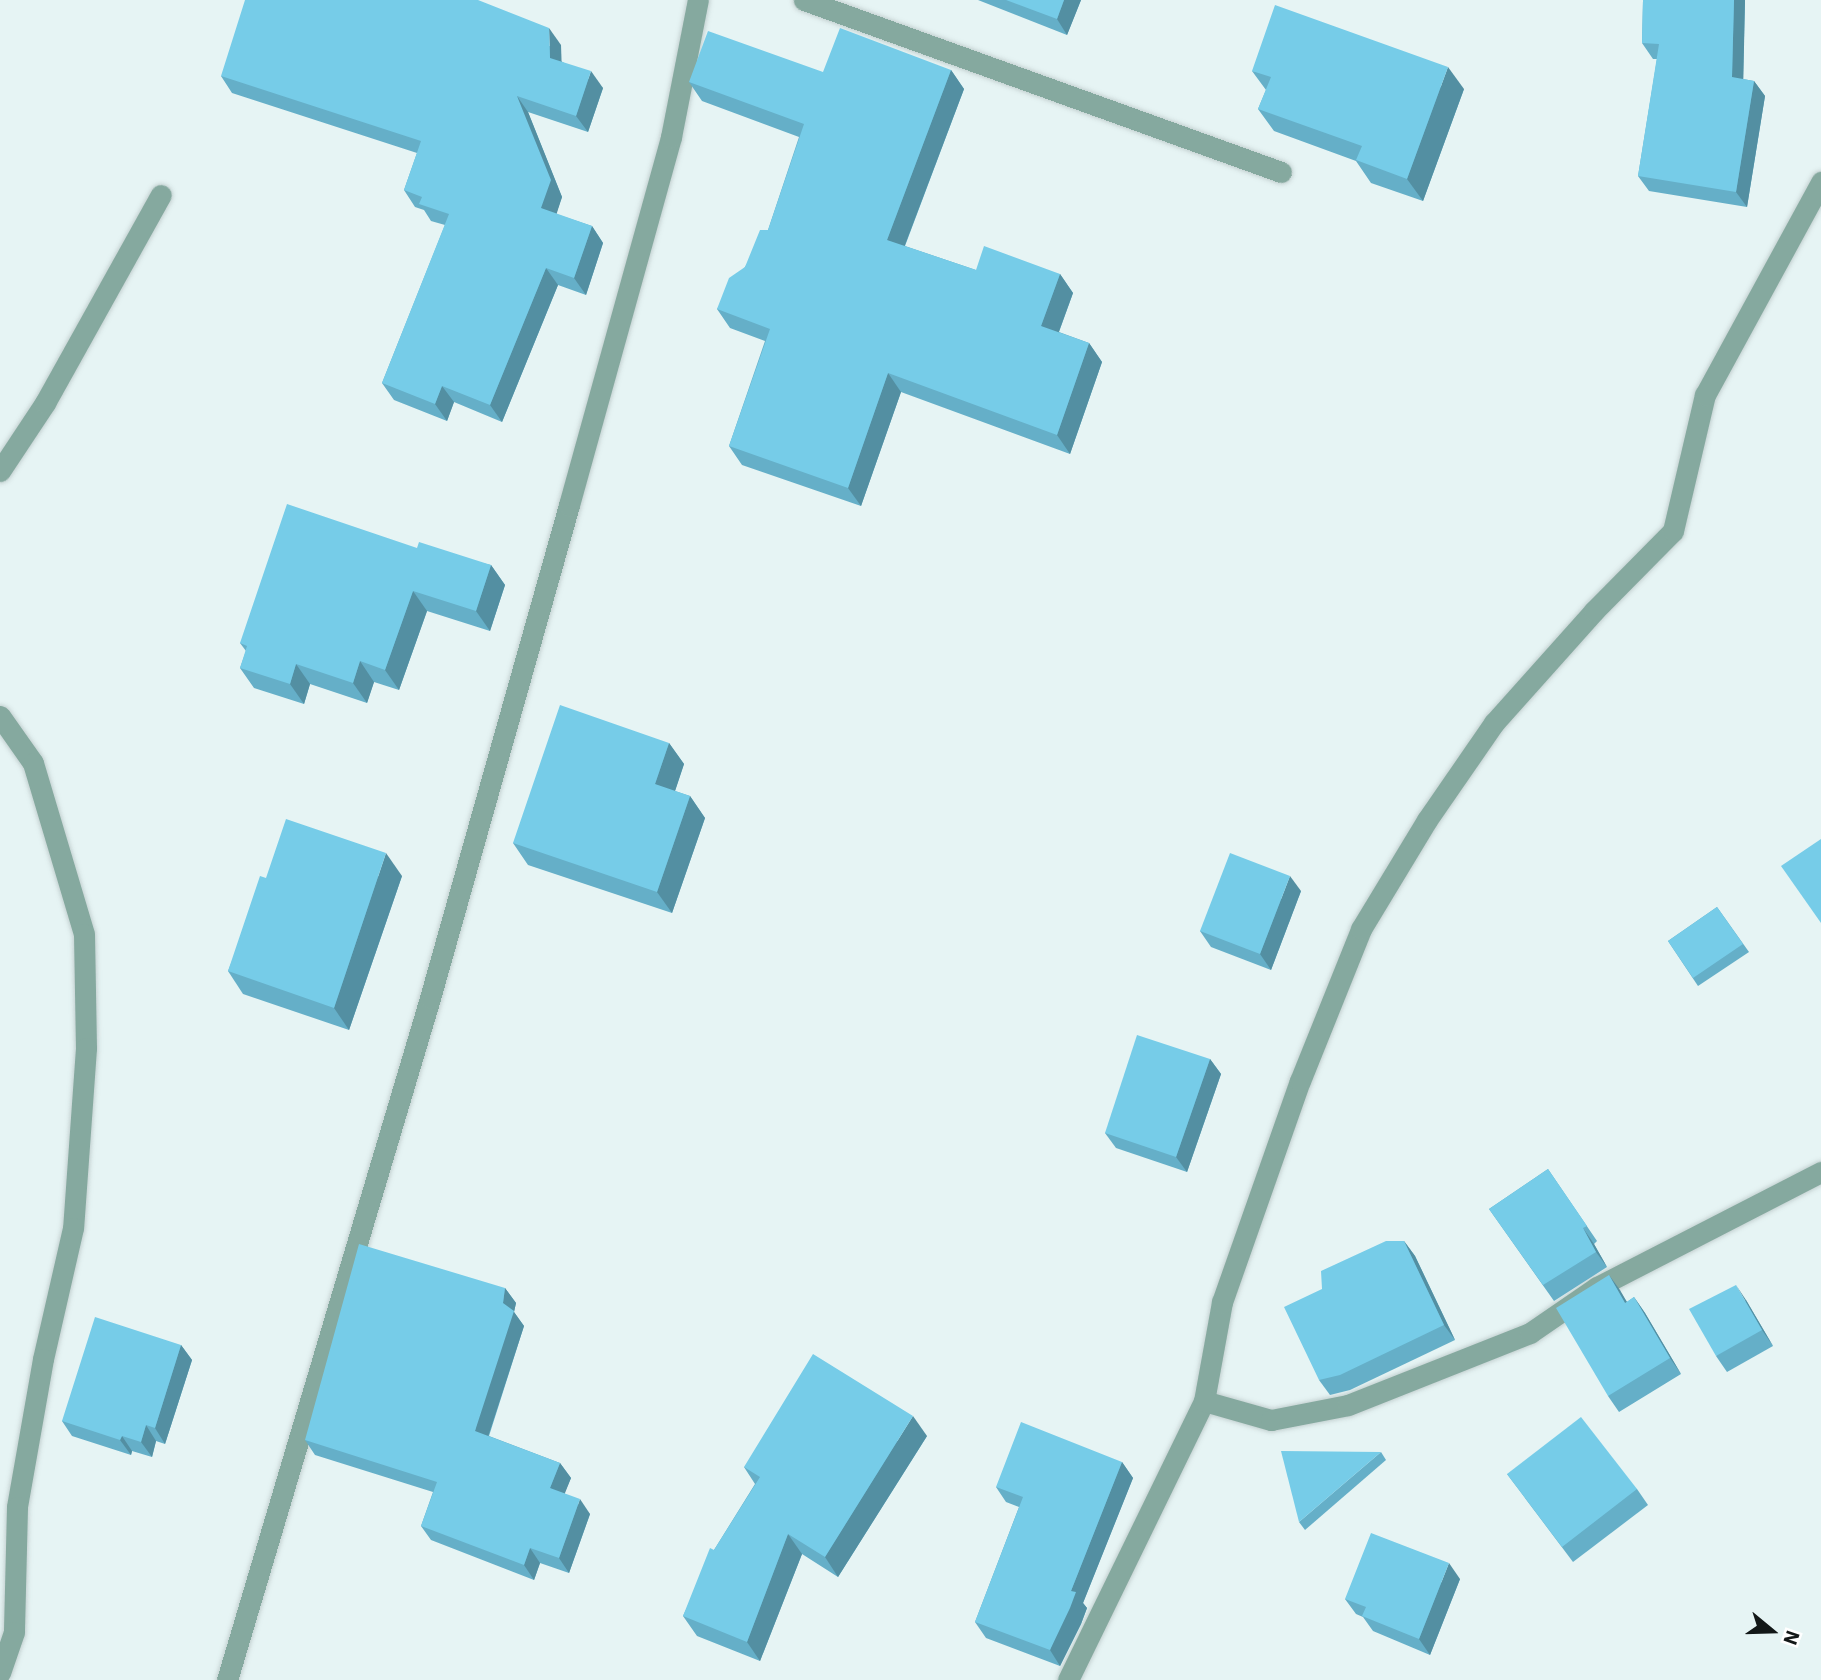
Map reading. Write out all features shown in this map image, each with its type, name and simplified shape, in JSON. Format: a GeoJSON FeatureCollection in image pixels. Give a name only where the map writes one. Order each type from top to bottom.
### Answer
{"type":"FeatureCollection","features":[{"type":"Feature","properties":{"kind":"street"},"geometry":{"type":"LineString","coordinates":[[227,1680],[430,998],[569,505],[671,137],[698,0]]}},
{"type":"Feature","properties":{"kind":"street"},"geometry":{"type":"LineString","coordinates":[[804,0],[1280,172]]}},
{"type":"Feature","properties":{"kind":"street"},"geometry":{"type":"LineString","coordinates":[[1068,1680],[1204,1401],[1222,1302],[1300,1081],[1361,929],[1427,820],[1494,723],[1594,611],[1673,531],[1705,395],[1821,182]]}},
{"type":"Feature","properties":{"kind":"street"},"geometry":{"type":"LineString","coordinates":[[0,471],[45,403],[161,195]]}},
{"type":"Feature","properties":{"kind":"street"},"geometry":{"type":"LineString","coordinates":[[0,716],[33,764],[84,934],[86,1048],[73,1228],[43,1359],[18,1507],[14,1632],[0,1673]]}},
{"type":"Feature","properties":{"kind":"street"},"geometry":{"type":"LineString","coordinates":[[1204,1401],[1270,1420],[1348,1405],[1530,1333],[1597,1287],[1821,1172]]}},
{"type":"Feature","properties":{"kind":"building"},"geometry":{"type":"Polygon","coordinates":[[[245,0],[478,0],[549,28],[550,58],[591,71],[576,116],[517,96],[551,180],[541,208],[592,226],[574,278],[546,268],[490,405],[442,386],[435,404],[382,383],[449,214],[419,204],[422,197],[404,190],[421,141],[221,76],[245,0]]]}},
{"type":"Feature","properties":{"kind":"building"},"geometry":{"type":"Polygon","coordinates":[[[1006,0],[1064,0],[1057,19],[1006,0]]]}},
{"type":"Feature","properties":{"kind":"building"},"geometry":{"type":"Polygon","coordinates":[[[1643,0],[1734,0],[1732,77],[1754,81],[1736,192],[1638,176],[1659,44],[1642,43],[1643,0]]]}},
{"type":"Feature","properties":{"kind":"building"},"geometry":{"type":"Polygon","coordinates":[[[1275,5],[1448,67],[1407,179],[1356,160],[1362,146],[1258,109],[1271,77],[1252,71],[1275,5]]]}},
{"type":"Feature","properties":{"kind":"building"},"geometry":{"type":"Polygon","coordinates":[[[840,28],[951,70],[887,240],[976,270],[984,246],[1060,274],[1041,326],[1089,343],[1057,435],[888,373],[848,488],[729,446],[770,329],[717,309],[729,278],[745,267],[760,230],[768,230],[804,124],[689,82],[708,31],[823,72],[840,28]]]}},
{"type":"Feature","properties":{"kind":"building"},"geometry":{"type":"Polygon","coordinates":[[[287,504],[417,548],[419,542],[491,565],[476,611],[413,591],[385,670],[360,661],[353,683],[296,664],[290,684],[240,668],[247,646],[240,643],[287,504]]]}},
{"type":"Feature","properties":{"kind":"building"},"geometry":{"type":"Polygon","coordinates":[[[560,705],[669,743],[655,784],[690,796],[657,892],[513,843],[560,705]]]}},
{"type":"Feature","properties":{"kind":"building"},"geometry":{"type":"Polygon","coordinates":[[[286,819],[386,853],[334,1008],[228,971],[260,876],[266,878],[286,819]]]}},
{"type":"Feature","properties":{"kind":"building"},"geometry":{"type":"Polygon","coordinates":[[[1821,839],[1821,923],[1781,866],[1821,839]]]}},
{"type":"Feature","properties":{"kind":"building"},"geometry":{"type":"Polygon","coordinates":[[[1230,853],[1290,876],[1260,954],[1200,931],[1230,853]]]}},
{"type":"Feature","properties":{"kind":"building"},"geometry":{"type":"Polygon","coordinates":[[[1717,907],[1743,944],[1693,978],[1668,941],[1717,907]]]}},
{"type":"Feature","properties":{"kind":"building"},"geometry":{"type":"Polygon","coordinates":[[[1137,1035],[1210,1059],[1176,1157],[1105,1133],[1137,1035]]]}},
{"type":"Feature","properties":{"kind":"building"},"geometry":{"type":"Polygon","coordinates":[[[1548,1169],[1587,1226],[1583,1228],[1596,1252],[1543,1285],[1489,1209],[1548,1169]]]}},
{"type":"Feature","properties":{"kind":"building"},"geometry":{"type":"Polygon","coordinates":[[[1386,1241],[1404,1241],[1444,1325],[1340,1375],[1319,1380],[1284,1307],[1322,1289],[1321,1271],[1386,1241]]]}},
{"type":"Feature","properties":{"kind":"building"},"geometry":{"type":"Polygon","coordinates":[[[359,1244],[505,1288],[503,1303],[514,1311],[475,1431],[560,1463],[550,1488],[580,1499],[559,1558],[530,1548],[524,1565],[421,1526],[437,1482],[305,1440],[359,1244]]]}},
{"type":"Feature","properties":{"kind":"building"},"geometry":{"type":"Polygon","coordinates":[[[1609,1275],[1625,1303],[1634,1297],[1670,1358],[1608,1396],[1556,1308],[1609,1275]]]}},
{"type":"Feature","properties":{"kind":"building"},"geometry":{"type":"Polygon","coordinates":[[[1736,1285],[1762,1330],[1716,1356],[1689,1309],[1736,1285]]]}},
{"type":"Feature","properties":{"kind":"building"},"geometry":{"type":"Polygon","coordinates":[[[95,1317],[181,1345],[155,1428],[146,1425],[141,1442],[122,1436],[120,1440],[62,1421],[95,1317]]]}},
{"type":"Feature","properties":{"kind":"building"},"geometry":{"type":"Polygon","coordinates":[[[813,1354],[913,1416],[825,1557],[788,1534],[747,1642],[683,1616],[710,1548],[714,1550],[760,1477],[744,1467],[813,1354]]]}},
{"type":"Feature","properties":{"kind":"building"},"geometry":{"type":"Polygon","coordinates":[[[1581,1417],[1637,1489],[1562,1547],[1507,1474],[1581,1417]]]}},
{"type":"Feature","properties":{"kind":"building"},"geometry":{"type":"Polygon","coordinates":[[[1021,1422],[1122,1462],[1071,1591],[1076,1592],[1070,1608],[1050,1650],[975,1622],[1023,1497],[996,1487],[1021,1422]]]}},
{"type":"Feature","properties":{"kind":"building"},"geometry":{"type":"Polygon","coordinates":[[[1281,1451],[1381,1452],[1299,1522],[1281,1451]]]}},
{"type":"Feature","properties":{"kind":"building"},"geometry":{"type":"Polygon","coordinates":[[[1371,1533],[1449,1563],[1419,1639],[1362,1616],[1366,1607],[1345,1599],[1371,1533]]]}}]}
